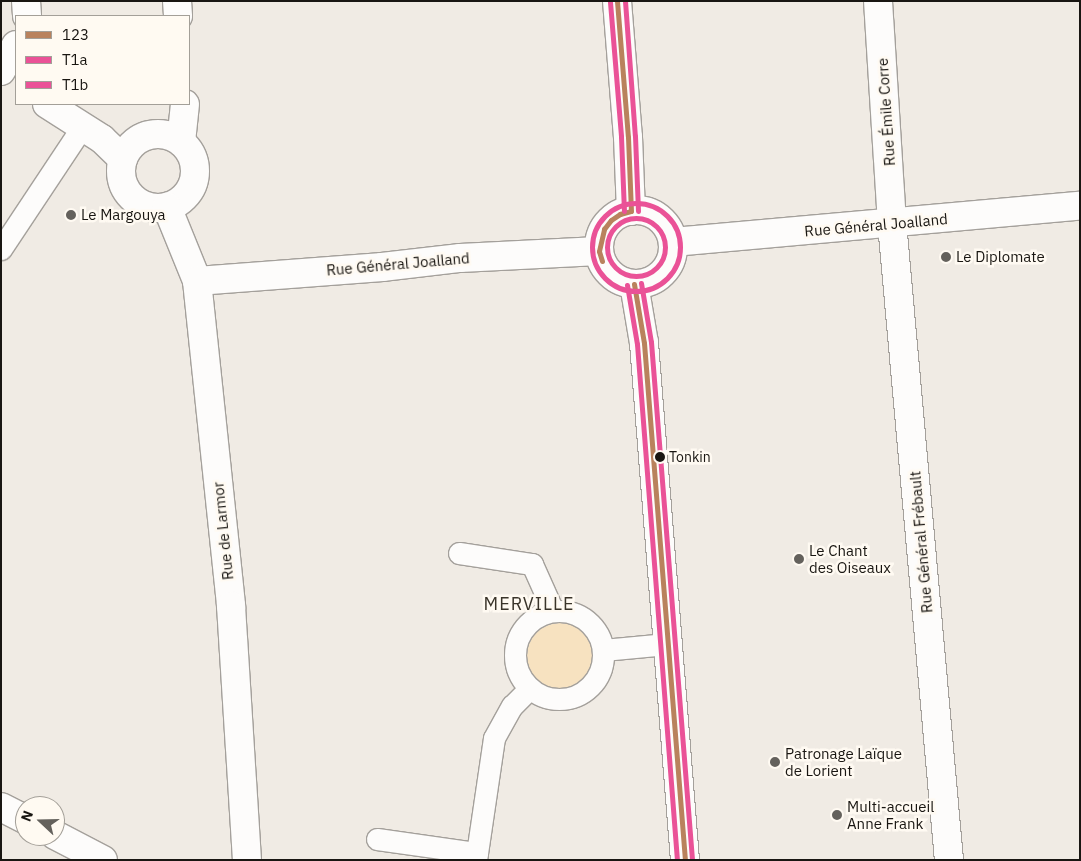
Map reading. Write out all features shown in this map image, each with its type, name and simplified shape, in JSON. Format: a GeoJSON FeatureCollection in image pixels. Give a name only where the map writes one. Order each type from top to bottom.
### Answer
{"type":"FeatureCollection","features":[{"type":"Feature","properties":{"kind":"street"},"geometry":{"type":"LineString","coordinates":[[26,1],[27,15]]}},
{"type":"Feature","properties":{"kind":"street"},"geometry":{"type":"LineString","coordinates":[[177,1],[178,15]]}},
{"type":"Feature","properties":{"kind":"street"},"geometry":{"type":"LineString","coordinates":[[617,1],[628,137],[631,211]]}},
{"type":"Feature","properties":{"kind":"street","name":"Rue Émile Corre"},"geometry":{"type":"LineString","coordinates":[[878,1],[892,224]]}},
{"type":"Feature","properties":{"kind":"street"},"geometry":{"type":"LineString","coordinates":[[15,47],[1,73],[15,83]]}},
{"type":"Feature","properties":{"kind":"street"},"geometry":{"type":"LineString","coordinates":[[49,105],[102,139],[124,159]]}},
{"type":"Feature","properties":{"kind":"street"},"geometry":{"type":"LineString","coordinates":[[181,142],[185,105]]}},
{"type":"Feature","properties":{"kind":"street"},"geometry":{"type":"LineString","coordinates":[[148,136],[170,137],[181,142],[189,150],[194,161],[194,179],[187,195],[178,203],[168,207],[156,208],[135,200],[123,181],[124,159],[138,141],[148,136]]}},
{"type":"Feature","properties":{"kind":"street","name":"Rue Général Joalland"},"geometry":{"type":"LineString","coordinates":[[673,242],[1080,206]]}},
{"type":"Feature","properties":{"kind":"street","name":"Rue de Larmor"},"geometry":{"type":"LineString","coordinates":[[168,207],[197,281],[231,606],[247,860]]}},
{"type":"Feature","properties":{"kind":"street"},"geometry":{"type":"LineString","coordinates":[[631,211],[643,211],[658,218],[670,232],[673,242],[672,253],[663,272],[645,283],[634,284],[624,282],[611,274],[602,261],[599,251],[604,229],[620,214],[631,211]]}},
{"type":"Feature","properties":{"kind":"street","name":"Rue Général Frébault"},"geometry":{"type":"LineString","coordinates":[[892,224],[949,860]]}},
{"type":"Feature","properties":{"kind":"street","name":"Rue Général Joalland"},"geometry":{"type":"LineString","coordinates":[[197,281],[382,267],[460,258],[599,251]]}},
{"type":"Feature","properties":{"kind":"street"},"geometry":{"type":"LineString","coordinates":[[634,284],[644,343],[685,860]]}},
{"type":"Feature","properties":{"kind":"street"},"geometry":{"type":"LineString","coordinates":[[1,807],[15,814]]}},
{"type":"Feature","properties":{"kind":"street"},"geometry":{"type":"LineString","coordinates":[[65,840],[103,860]]}},
{"type":"Feature","properties":{"kind":"lane"},"geometry":{"type":"LineString","coordinates":[[1,249],[82,127]]}},
{"type":"Feature","properties":{"kind":"lane"},"geometry":{"type":"LineString","coordinates":[[459,553],[532,564],[553,611]]}},
{"type":"Feature","properties":{"kind":"lane"},"geometry":{"type":"LineString","coordinates":[[553,611],[567,611],[580,616],[591,624],[599,636],[603,650],[602,665],[596,679],[586,691],[572,698],[557,700],[542,697],[529,689],[520,677],[515,662],[515,647],[520,634],[528,622],[540,614],[553,611]]}},
{"type":"Feature","properties":{"kind":"lane"},"geometry":{"type":"LineString","coordinates":[[603,650],[667,644]]}},
{"type":"Feature","properties":{"kind":"lane"},"geometry":{"type":"LineString","coordinates":[[377,839],[476,856],[494,738],[512,706],[529,689]]}},
{"type":"Feature","properties":{"kind":"shaded area"},"geometry":{"type":"Polygon","coordinates":[[[560,623],[573,626],[583,633],[590,643],[593,656],[590,669],[583,679],[573,686],[560,689],[547,686],[537,679],[530,669],[527,656],[530,643],[537,633],[547,626],[560,623]]]}},
{"type":"Feature","properties":{"kind":"transit line","name":"123"},"geometry":{"type":"LineString","coordinates":[[617,1],[628,137],[631,211]]}},
{"type":"Feature","properties":{"kind":"transit line","name":"T1b"},"geometry":{"type":"LineString","coordinates":[[625,1],[635,136],[638,211]]}},
{"type":"Feature","properties":{"kind":"transit line","name":"T1a"},"geometry":{"type":"LineString","coordinates":[[610,2],[621,137],[624,211]]}},
{"type":"Feature","properties":{"kind":"transit line","name":"T1a"},"geometry":{"type":"LineString","coordinates":[[636,203],[653,206],[667,216],[677,230],[680,247],[677,264],[667,278],[653,288],[636,291],[619,288],[605,278],[595,264],[592,247],[595,230],[605,216],[619,206],[636,203]]}},
{"type":"Feature","properties":{"kind":"transit line","name":"123"},"geometry":{"type":"LineString","coordinates":[[602,261],[599,251],[604,229],[611,220],[620,214],[631,211]]}},
{"type":"Feature","properties":{"kind":"transit line","name":"T1b"},"geometry":{"type":"LineString","coordinates":[[630,218],[642,218],[657,226],[665,241],[665,247],[665,253],[657,268],[642,276],[630,276],[615,268],[607,253],[607,241],[615,226],[630,218]]}},
{"type":"Feature","properties":{"kind":"transit line","name":"T1b"},"geometry":{"type":"LineString","coordinates":[[641,283],[651,342],[692,859]]}},
{"type":"Feature","properties":{"kind":"transit line","name":"123"},"geometry":{"type":"LineString","coordinates":[[634,284],[644,343],[685,860]]}},
{"type":"Feature","properties":{"kind":"transit line","name":"T1a"},"geometry":{"type":"LineString","coordinates":[[627,285],[637,344],[677,860]]}},
{"type":"Feature","properties":{"kind":"place","name":"Le Margouya"},"geometry":{"type":"Point","coordinates":[71,215]}},
{"type":"Feature","properties":{"kind":"place","name":"Le Diplomate"},"geometry":{"type":"Point","coordinates":[946,257]}},
{"type":"Feature","properties":{"kind":"place","name":"Tonkin"},"geometry":{"type":"Point","coordinates":[660,457]}},
{"type":"Feature","properties":{"kind":"place","name":"Le Chant des Oiseaux"},"geometry":{"type":"Point","coordinates":[799,559]}},
{"type":"Feature","properties":{"kind":"place","name":"Patronage Laïque de Lorient"},"geometry":{"type":"Point","coordinates":[775,762]}},
{"type":"Feature","properties":{"kind":"place","name":"Multi-accueil Anne Frank"},"geometry":{"type":"Point","coordinates":[837,815]}},
{"type":"Feature","properties":{"kind":"district","name":"MERVILLE"},"geometry":{"type":"Point","coordinates":[529,604]}}]}
